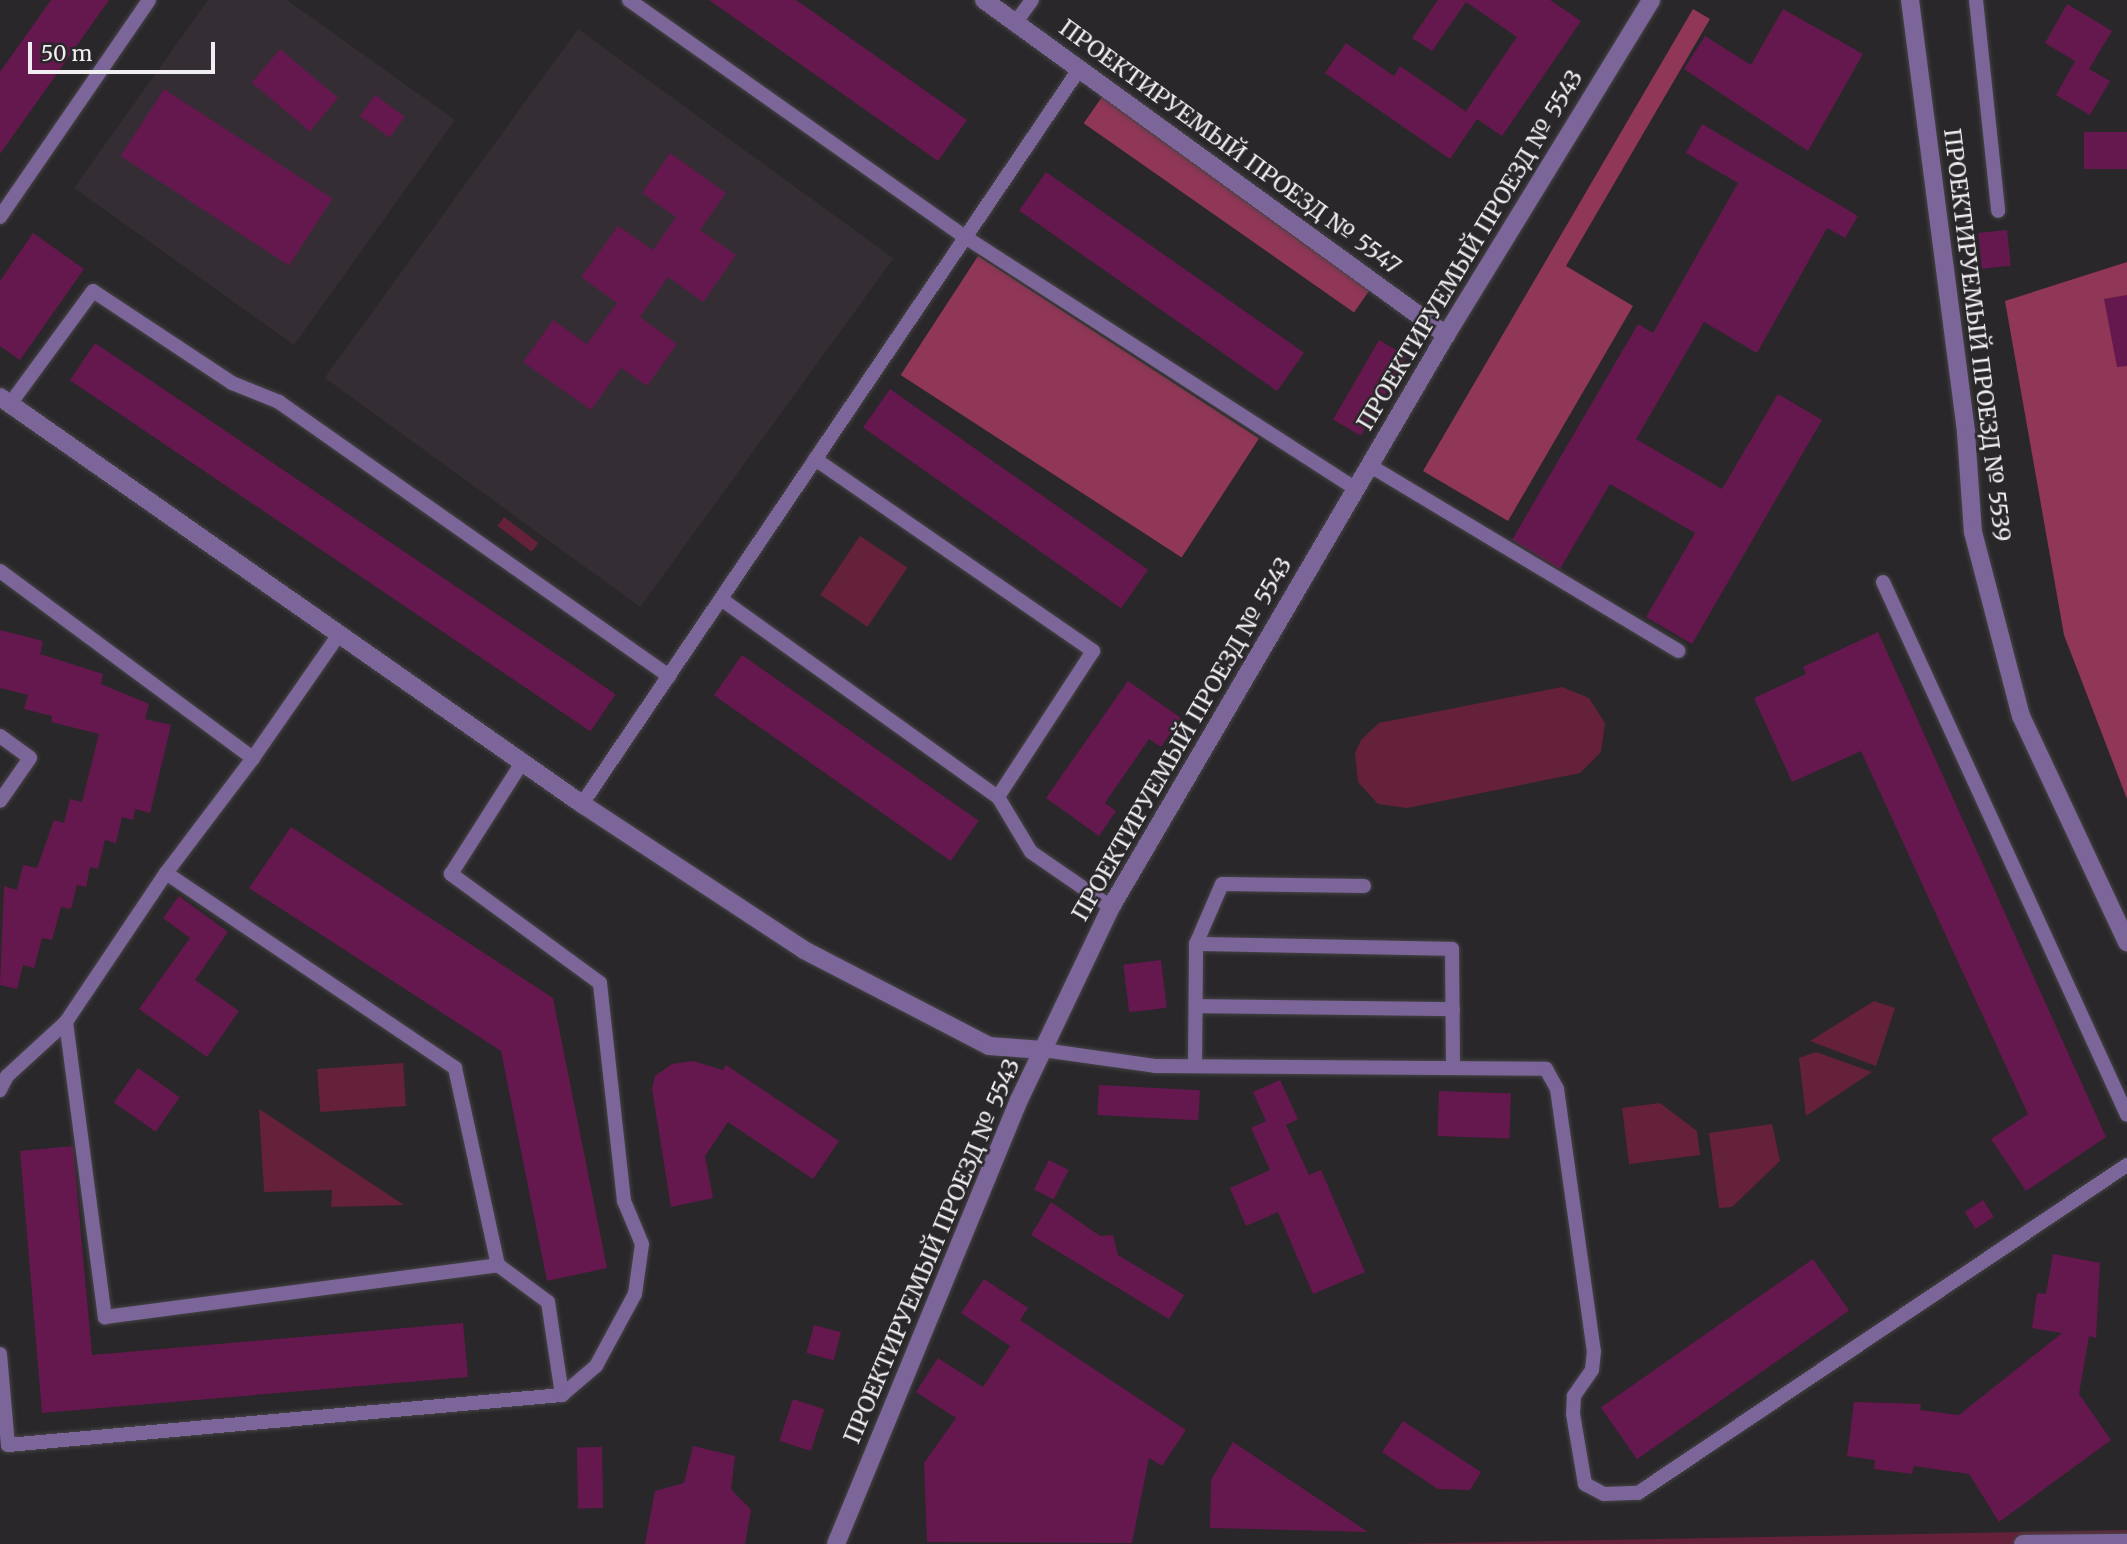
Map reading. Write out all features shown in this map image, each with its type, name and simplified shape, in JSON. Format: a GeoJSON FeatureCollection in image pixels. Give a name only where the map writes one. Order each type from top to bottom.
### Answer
{"type":"FeatureCollection","features":[{"type":"Feature","properties":{"kind":"street","name":"ПРОЕКТИРУЕМЫЙ ПРОЕЗД № 5547"},"geometry":{"type":"LineString","coordinates":[[984,0],[1446,335]]}},
{"type":"Feature","properties":{"kind":"street","name":"ПРОЕКТИРУЕМЫЙ ПРОЕЗД № 5543"},"geometry":{"type":"LineString","coordinates":[[836,1544],[1043,1050],[1111,907],[1446,335],[1651,0]]}},
{"type":"Feature","properties":{"kind":"street","name":"ПРОЕКТИРУЕМЫЙ ПРОЕЗД № 5539"},"geometry":{"type":"LineString","coordinates":[[1910,0],[1966,433],[1973,532],[2021,716],[2127,942]]}},
{"type":"Feature","properties":{"kind":"street"},"geometry":{"type":"LineString","coordinates":[[5,400],[582,804],[804,950],[989,1046],[1043,1050]]}},
{"type":"Feature","properties":{"kind":"street"},"geometry":{"type":"LineString","coordinates":[[2024,1544],[2127,1542]]}},
{"type":"Feature","properties":{"kind":"lane"},"geometry":{"type":"LineString","coordinates":[[0,217],[149,0]]}},
{"type":"Feature","properties":{"kind":"lane"},"geometry":{"type":"LineString","coordinates":[[629,0],[965,237],[1355,488]]}},
{"type":"Feature","properties":{"kind":"lane"},"geometry":{"type":"LineString","coordinates":[[1016,22],[1032,0]]}},
{"type":"Feature","properties":{"kind":"lane"},"geometry":{"type":"LineString","coordinates":[[1976,0],[1998,211]]}},
{"type":"Feature","properties":{"kind":"lane"},"geometry":{"type":"LineString","coordinates":[[582,804],[1080,68]]}},
{"type":"Feature","properties":{"kind":"lane"},"geometry":{"type":"LineString","coordinates":[[5,400],[93,291],[232,383],[279,402],[669,676]]}},
{"type":"Feature","properties":{"kind":"lane"},"geometry":{"type":"LineString","coordinates":[[815,460],[1093,650],[998,797]]}},
{"type":"Feature","properties":{"kind":"lane"},"geometry":{"type":"LineString","coordinates":[[1369,466],[1678,650]]}},
{"type":"Feature","properties":{"kind":"lane"},"geometry":{"type":"LineString","coordinates":[[0,571],[253,758]]}},
{"type":"Feature","properties":{"kind":"lane"},"geometry":{"type":"LineString","coordinates":[[1883,582],[2127,1115]]}},
{"type":"Feature","properties":{"kind":"lane"},"geometry":{"type":"LineString","coordinates":[[721,599],[998,797],[1031,852],[1111,907]]}},
{"type":"Feature","properties":{"kind":"lane"},"geometry":{"type":"LineString","coordinates":[[0,1090],[7,1076],[66,1022],[166,873],[253,758],[340,633]]}},
{"type":"Feature","properties":{"kind":"lane"},"geometry":{"type":"LineString","coordinates":[[0,736],[30,758],[0,801]]}},
{"type":"Feature","properties":{"kind":"lane"},"geometry":{"type":"LineString","coordinates":[[0,1354],[8,1446],[562,1395],[596,1366],[635,1294],[642,1244],[624,1201],[600,983],[452,874],[523,761]]}},
{"type":"Feature","properties":{"kind":"lane"},"geometry":{"type":"LineString","coordinates":[[166,873],[455,1068],[498,1265],[548,1301],[562,1395]]}},
{"type":"Feature","properties":{"kind":"lane"},"geometry":{"type":"LineString","coordinates":[[1195,1065],[1196,944],[1222,884],[1364,886]]}},
{"type":"Feature","properties":{"kind":"lane"},"geometry":{"type":"LineString","coordinates":[[1196,944],[1452,949],[1453,1068]]}},
{"type":"Feature","properties":{"kind":"lane"},"geometry":{"type":"LineString","coordinates":[[1196,1006],[1453,1009]]}},
{"type":"Feature","properties":{"kind":"lane"},"geometry":{"type":"LineString","coordinates":[[66,1022],[105,1317],[498,1265]]}},
{"type":"Feature","properties":{"kind":"lane"},"geometry":{"type":"LineString","coordinates":[[1043,1050],[1155,1066],[1535,1068],[1553,1076],[1594,1351],[1592,1370],[1574,1396],[1573,1414],[1585,1484],[1604,1494],[1638,1493],[2127,1165]]}},
{"type":"Feature","properties":{"kind":"shaded area"},"geometry":{"type":"Polygon","coordinates":[[[208,0],[287,0],[455,120],[294,345],[74,188],[208,0]]]}},
{"type":"Feature","properties":{"kind":"shaded area"},"geometry":{"type":"Polygon","coordinates":[[[1693,9],[1710,19],[1566,266],[1633,306],[1508,521],[1423,471],[1693,9]]]}},
{"type":"Feature","properties":{"kind":"shaded area"},"geometry":{"type":"Polygon","coordinates":[[[578,29],[894,258],[640,607],[325,378],[578,29]]]}},
{"type":"Feature","properties":{"kind":"shaded area"},"geometry":{"type":"Polygon","coordinates":[[[1102,97],[1372,286],[1354,312],[1084,123],[1102,97]]]}},
{"type":"Feature","properties":{"kind":"shaded area"},"geometry":{"type":"Polygon","coordinates":[[[978,256],[1259,438],[1182,558],[901,375],[978,256]]]}},
{"type":"Feature","properties":{"kind":"shaded area"},"geometry":{"type":"Polygon","coordinates":[[[2127,262],[2127,799],[2064,635],[2005,301],[2127,262]]]}},
{"type":"Feature","properties":{"kind":"shaded area"},"geometry":{"type":"Polygon","coordinates":[[[504,517],[538,543],[532,552],[497,526],[504,517]]]}},
{"type":"Feature","properties":{"kind":"shaded area"},"geometry":{"type":"Polygon","coordinates":[[[860,536],[907,568],[868,627],[820,595],[860,536]]]}},
{"type":"Feature","properties":{"kind":"shaded area"},"geometry":{"type":"Polygon","coordinates":[[[1562,687],[1589,698],[1605,723],[1601,752],[1580,773],[1407,808],[1378,804],[1358,782],[1355,753],[1361,740],[1379,723],[1562,687]]]}},
{"type":"Feature","properties":{"kind":"shaded area"},"geometry":{"type":"Polygon","coordinates":[[[1874,1001],[1895,1008],[1876,1066],[1810,1041],[1874,1001]]]}},
{"type":"Feature","properties":{"kind":"shaded area"},"geometry":{"type":"Polygon","coordinates":[[[1816,1052],[1872,1072],[1806,1116],[1799,1058],[1816,1052]]]}},
{"type":"Feature","properties":{"kind":"shaded area"},"geometry":{"type":"Polygon","coordinates":[[[403,1063],[406,1106],[320,1112],[317,1069],[403,1063]]]}},
{"type":"Feature","properties":{"kind":"shaded area"},"geometry":{"type":"Polygon","coordinates":[[[1660,1103],[1697,1131],[1700,1155],[1629,1164],[1622,1108],[1660,1103]]]}},
{"type":"Feature","properties":{"kind":"shaded area"},"geometry":{"type":"Polygon","coordinates":[[[259,1109],[404,1205],[331,1207],[332,1190],[264,1192],[259,1109]]]}},
{"type":"Feature","properties":{"kind":"shaded area"},"geometry":{"type":"Polygon","coordinates":[[[1772,1124],[1780,1161],[1732,1207],[1719,1208],[1709,1133],[1772,1124]]]}},
{"type":"Feature","properties":{"kind":"shaded area"},"geometry":{"type":"Polygon","coordinates":[[[2127,1530],[2127,1544],[1394,1544],[2127,1530]]]}},
{"type":"Feature","properties":{"kind":"building"},"geometry":{"type":"Polygon","coordinates":[[[51,0],[109,0],[0,154],[0,72],[51,0]]]}},
{"type":"Feature","properties":{"kind":"building"},"geometry":{"type":"Polygon","coordinates":[[[709,0],[796,0],[967,120],[938,161],[709,0]]]}},
{"type":"Feature","properties":{"kind":"building"},"geometry":{"type":"Polygon","coordinates":[[[1438,0],[1550,0],[1581,21],[1502,136],[1477,119],[1450,159],[1325,73],[1346,43],[1394,76],[1400,66],[1471,115],[1466,111],[1517,37],[1466,2],[1432,51],[1412,38],[1438,0]]]}},
{"type":"Feature","properties":{"kind":"building"},"geometry":{"type":"Polygon","coordinates":[[[2067,4],[2112,31],[2089,69],[2110,81],[2090,115],[2056,95],[2075,61],[2045,43],[2067,4]]]}},
{"type":"Feature","properties":{"kind":"building"},"geometry":{"type":"Polygon","coordinates":[[[1783,9],[1863,54],[1808,151],[1684,69],[1705,36],[1751,65],[1783,9]]]}},
{"type":"Feature","properties":{"kind":"building"},"geometry":{"type":"Polygon","coordinates":[[[280,49],[338,98],[310,132],[252,83],[280,49]]]}},
{"type":"Feature","properties":{"kind":"building"},"geometry":{"type":"Polygon","coordinates":[[[164,89],[333,198],[289,266],[120,156],[164,89]]]}},
{"type":"Feature","properties":{"kind":"building"},"geometry":{"type":"Polygon","coordinates":[[[375,95],[405,117],[390,138],[360,116],[375,95]]]}},
{"type":"Feature","properties":{"kind":"building"},"geometry":{"type":"Polygon","coordinates":[[[1702,124],[1858,216],[1845,238],[1827,228],[1757,353],[1704,322],[1636,439],[1722,489],[1778,394],[1822,420],[1692,644],[1646,617],[1695,533],[1610,484],[1560,569],[1512,540],[1638,324],[1653,333],[1738,183],[1686,153],[1702,124]]]}},
{"type":"Feature","properties":{"kind":"building"},"geometry":{"type":"Polygon","coordinates":[[[2084,132],[2127,132],[2127,169],[2084,169],[2084,132]]]}},
{"type":"Feature","properties":{"kind":"building"},"geometry":{"type":"Polygon","coordinates":[[[670,153],[726,193],[700,230],[736,255],[703,302],[668,277],[640,317],[677,344],[647,386],[621,368],[591,410],[523,362],[553,320],[587,344],[617,303],[581,277],[618,226],[653,250],[676,217],[642,193],[670,153]]]}},
{"type":"Feature","properties":{"kind":"building"},"geometry":{"type":"Polygon","coordinates":[[[1046,172],[1304,353],[1277,391],[1019,211],[1046,172]]]}},
{"type":"Feature","properties":{"kind":"building"},"geometry":{"type":"Polygon","coordinates":[[[2007,230],[2011,266],[1982,269],[1978,233],[2007,230]]]}},
{"type":"Feature","properties":{"kind":"building"},"geometry":{"type":"Polygon","coordinates":[[[33,233],[84,269],[20,360],[0,346],[0,281],[33,233]]]}},
{"type":"Feature","properties":{"kind":"building"},"geometry":{"type":"Polygon","coordinates":[[[2127,295],[2127,366],[2117,367],[2104,299],[2127,295]]]}},
{"type":"Feature","properties":{"kind":"building"},"geometry":{"type":"Polygon","coordinates":[[[1379,340],[1407,356],[1361,436],[1333,420],[1379,340]]]}},
{"type":"Feature","properties":{"kind":"building"},"geometry":{"type":"Polygon","coordinates":[[[95,343],[616,694],[590,731],[70,380],[95,343]]]}},
{"type":"Feature","properties":{"kind":"building"},"geometry":{"type":"Polygon","coordinates":[[[890,389],[1148,570],[1121,608],[863,428],[890,389]]]}},
{"type":"Feature","properties":{"kind":"building"},"geometry":{"type":"Polygon","coordinates":[[[0,630],[43,641],[40,654],[103,674],[101,684],[149,704],[145,719],[171,725],[150,813],[135,809],[133,820],[122,817],[116,843],[105,840],[98,869],[90,867],[86,887],[77,885],[71,909],[61,907],[52,940],[42,938],[34,968],[23,965],[17,989],[0,985],[4,886],[17,890],[23,865],[37,868],[54,820],[64,823],[70,799],[82,802],[99,734],[51,722],[52,716],[24,709],[28,695],[0,688],[0,630]]]}},
{"type":"Feature","properties":{"kind":"building"},"geometry":{"type":"Polygon","coordinates":[[[1878,632],[2106,1137],[2026,1191],[1991,1139],[2028,1114],[1861,751],[1792,782],[1754,698],[1806,674],[1803,667],[1878,632]]]}},
{"type":"Feature","properties":{"kind":"building"},"geometry":{"type":"Polygon","coordinates":[[[742,655],[979,821],[951,861],[714,695],[742,655]]]}},
{"type":"Feature","properties":{"kind":"building"},"geometry":{"type":"Polygon","coordinates":[[[1128,681],[1181,718],[1161,747],[1149,739],[1105,803],[1116,811],[1099,836],[1046,798],[1128,681]]]}},
{"type":"Feature","properties":{"kind":"building"},"geometry":{"type":"Polygon","coordinates":[[[291,827],[553,998],[607,1268],[547,1281],[501,1051],[249,888],[291,827]]]}},
{"type":"Feature","properties":{"kind":"building"},"geometry":{"type":"Polygon","coordinates":[[[179,896],[228,932],[195,980],[239,1011],[207,1057],[139,1009],[190,938],[163,918],[179,896]]]}},
{"type":"Feature","properties":{"kind":"building"},"geometry":{"type":"Polygon","coordinates":[[[1161,960],[1167,1008],[1129,1012],[1123,965],[1161,960]]]}},
{"type":"Feature","properties":{"kind":"building"},"geometry":{"type":"Polygon","coordinates":[[[693,1061],[723,1070],[726,1065],[839,1141],[813,1179],[728,1122],[705,1156],[713,1198],[671,1207],[652,1089],[655,1076],[672,1064],[693,1061]]]}},
{"type":"Feature","properties":{"kind":"building"},"geometry":{"type":"Polygon","coordinates":[[[138,1068],[180,1097],[156,1132],[114,1102],[138,1068]]]}},
{"type":"Feature","properties":{"kind":"building"},"geometry":{"type":"Polygon","coordinates":[[[1280,1080],[1298,1119],[1286,1125],[1309,1175],[1321,1170],[1365,1272],[1313,1294],[1278,1212],[1246,1226],[1230,1188],[1270,1170],[1251,1128],[1266,1121],[1253,1092],[1280,1080]]]}},
{"type":"Feature","properties":{"kind":"building"},"geometry":{"type":"Polygon","coordinates":[[[1099,1085],[1200,1090],[1198,1120],[1097,1115],[1099,1085]]]}},
{"type":"Feature","properties":{"kind":"building"},"geometry":{"type":"Polygon","coordinates":[[[1439,1091],[1511,1094],[1509,1138],[1437,1136],[1439,1091]]]}},
{"type":"Feature","properties":{"kind":"building"},"geometry":{"type":"Polygon","coordinates":[[[73,1146],[92,1355],[463,1323],[468,1377],[42,1413],[20,1151],[73,1146]]]}},
{"type":"Feature","properties":{"kind":"building"},"geometry":{"type":"Polygon","coordinates":[[[1049,1160],[1069,1170],[1054,1199],[1034,1189],[1049,1160]]]}},
{"type":"Feature","properties":{"kind":"building"},"geometry":{"type":"Polygon","coordinates":[[[1983,1200],[1994,1217],[1975,1229],[1965,1212],[1983,1200]]]}},
{"type":"Feature","properties":{"kind":"building"},"geometry":{"type":"Polygon","coordinates":[[[1051,1202],[1100,1236],[1113,1235],[1118,1255],[1184,1295],[1169,1319],[1031,1235],[1051,1202]]]}},
{"type":"Feature","properties":{"kind":"building"},"geometry":{"type":"Polygon","coordinates":[[[2053,1254],[2100,1263],[2096,1338],[2089,1336],[2079,1394],[2111,1440],[1999,1522],[1969,1474],[1914,1466],[1912,1474],[1874,1469],[1875,1460],[1847,1456],[1854,1402],[1921,1404],[1920,1410],[1959,1415],[2062,1333],[2032,1328],[2037,1293],[2046,1294],[2053,1254]]]}},
{"type":"Feature","properties":{"kind":"building"},"geometry":{"type":"Polygon","coordinates":[[[1813,1259],[1849,1311],[1637,1459],[1601,1408],[1813,1259]]]}},
{"type":"Feature","properties":{"kind":"building"},"geometry":{"type":"Polygon","coordinates":[[[984,1279],[1028,1308],[1020,1320],[1186,1430],[1162,1466],[1149,1458],[1132,1543],[927,1542],[924,1463],[956,1418],[916,1392],[938,1358],[983,1387],[1010,1346],[961,1313],[984,1279]]]}},
{"type":"Feature","properties":{"kind":"building"},"geometry":{"type":"Polygon","coordinates":[[[814,1325],[841,1332],[834,1360],[806,1353],[814,1325]]]}},
{"type":"Feature","properties":{"kind":"building"},"geometry":{"type":"Polygon","coordinates":[[[793,1399],[824,1409],[811,1451],[779,1441],[793,1399]]]}},
{"type":"Feature","properties":{"kind":"building"},"geometry":{"type":"Polygon","coordinates":[[[1403,1421],[1481,1472],[1470,1490],[1438,1489],[1382,1452],[1403,1421]]]}},
{"type":"Feature","properties":{"kind":"building"},"geometry":{"type":"Polygon","coordinates":[[[1233,1442],[1368,1532],[1210,1528],[1211,1480],[1233,1442]]]}},
{"type":"Feature","properties":{"kind":"building"},"geometry":{"type":"Polygon","coordinates":[[[693,1446],[735,1456],[731,1489],[751,1510],[745,1544],[645,1544],[655,1491],[684,1483],[693,1446]]]}},
{"type":"Feature","properties":{"kind":"building"},"geometry":{"type":"Polygon","coordinates":[[[577,1447],[602,1447],[603,1508],[578,1508],[577,1447]]]}}]}
